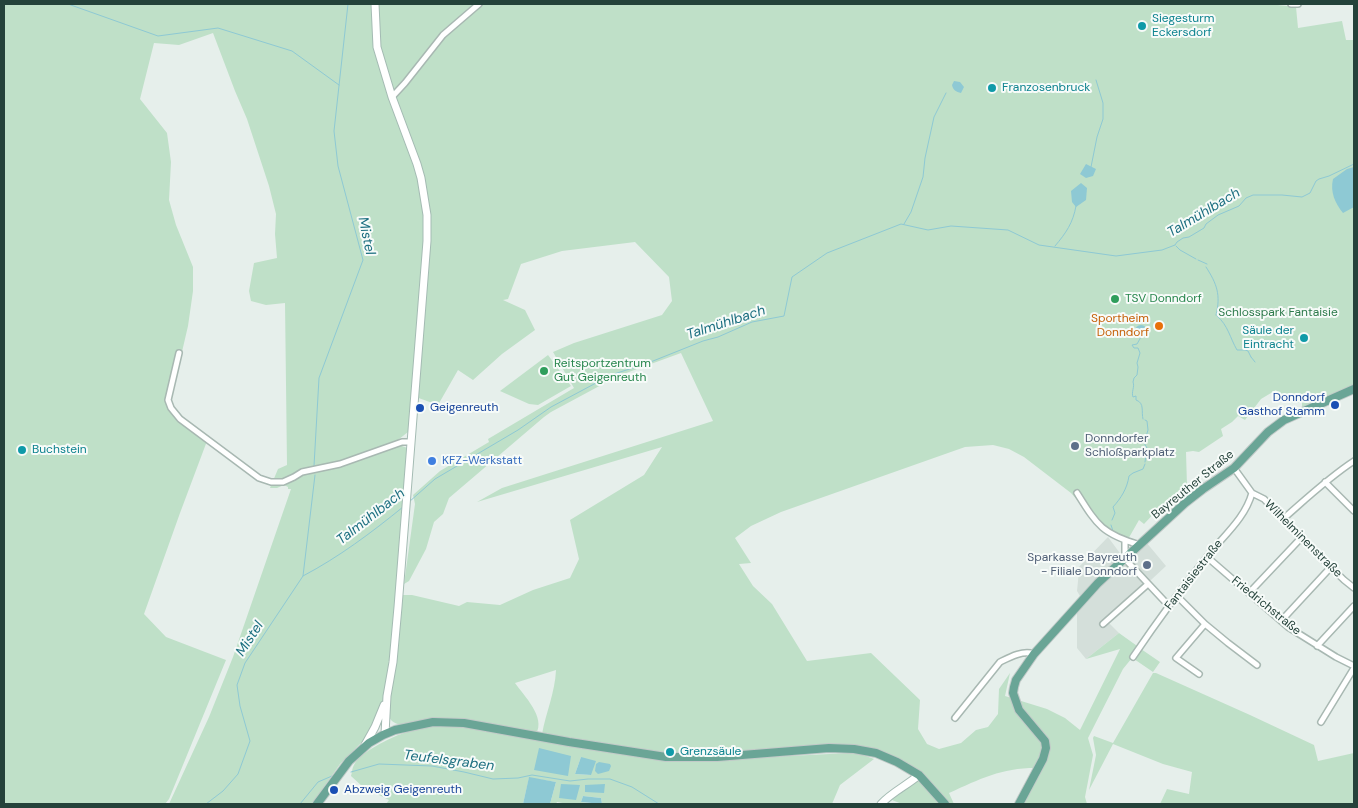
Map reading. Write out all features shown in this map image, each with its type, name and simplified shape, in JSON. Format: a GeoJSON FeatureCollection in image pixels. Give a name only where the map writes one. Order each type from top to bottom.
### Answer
{"type":"FeatureCollection","features":[{"type":"Feature","properties":{"kind":"main road"},"geometry":{"type":"LineString","coordinates":[[362,749],[382,718],[392,662],[427,241],[427,215],[421,178],[392,97],[377,47],[375,4]]}},
{"type":"Feature","properties":{"kind":"main road","name":"Bayreuther Straße"},"geometry":{"type":"LineString","coordinates":[[1019,804],[1043,759],[1046,748],[1042,737],[1019,710],[1013,693],[1016,680],[1034,654],[1098,583],[1185,503],[1234,468],[1268,432],[1284,420],[1354,390]]}},
{"type":"Feature","properties":{"kind":"main road"},"geometry":{"type":"LineString","coordinates":[[382,718],[393,725],[406,727]]}},
{"type":"Feature","properties":{"kind":"main road"},"geometry":{"type":"LineString","coordinates":[[382,718],[384,734]]}},
{"type":"Feature","properties":{"kind":"main road"},"geometry":{"type":"LineString","coordinates":[[317,804],[349,761],[362,749],[384,734],[406,727],[433,722],[464,723],[666,757],[717,757],[829,748],[854,748],[876,753],[897,762],[919,776],[945,804]]}},
{"type":"Feature","properties":{"kind":"main road"},"geometry":{"type":"LineString","coordinates":[[881,804],[919,776]]}},
{"type":"Feature","properties":{"kind":"street"},"geometry":{"type":"LineString","coordinates":[[392,97],[443,35],[479,4]]}},
{"type":"Feature","properties":{"kind":"street"},"geometry":{"type":"LineString","coordinates":[[1291,4],[1298,4]]}},
{"type":"Feature","properties":{"kind":"street"},"geometry":{"type":"LineString","coordinates":[[179,353],[168,400],[170,408],[180,419],[259,478],[271,482],[283,482],[302,472],[340,464],[402,442],[411,442]]}},
{"type":"Feature","properties":{"kind":"street"},"geometry":{"type":"LineString","coordinates":[[1283,519],[1325,482],[1354,461]]}},
{"type":"Feature","properties":{"kind":"street","name":"Wilhelminenstraße"},"geometry":{"type":"LineString","coordinates":[[1234,468],[1252,493],[1264,499],[1300,538],[1354,588]]}},
{"type":"Feature","properties":{"kind":"street"},"geometry":{"type":"LineString","coordinates":[[1325,482],[1354,511]]}},
{"type":"Feature","properties":{"kind":"street"},"geometry":{"type":"LineString","coordinates":[[1077,493],[1101,527],[1110,534],[1125,541],[1140,545]]}},
{"type":"Feature","properties":{"kind":"street","name":"Fantaisiestraße"},"geometry":{"type":"LineString","coordinates":[[1133,657],[1176,596],[1244,513],[1250,504],[1252,493]]}},
{"type":"Feature","properties":{"kind":"street"},"geometry":{"type":"LineString","coordinates":[[1249,593],[1300,538]]}},
{"type":"Feature","properties":{"kind":"street"},"geometry":{"type":"LineString","coordinates":[[1125,541],[1125,559],[1169,606]]}},
{"type":"Feature","properties":{"kind":"street","name":"Friedrichstraße"},"geometry":{"type":"LineString","coordinates":[[1207,557],[1281,621],[1317,646],[1354,667]]}},
{"type":"Feature","properties":{"kind":"street"},"geometry":{"type":"LineString","coordinates":[[1281,621],[1331,567]]}},
{"type":"Feature","properties":{"kind":"street"},"geometry":{"type":"LineString","coordinates":[[1103,624],[1148,584]]}},
{"type":"Feature","properties":{"kind":"street"},"geometry":{"type":"LineString","coordinates":[[1176,596],[1205,624],[1257,665]]}},
{"type":"Feature","properties":{"kind":"street"},"geometry":{"type":"LineString","coordinates":[[1317,646],[1354,606]]}},
{"type":"Feature","properties":{"kind":"street"},"geometry":{"type":"LineString","coordinates":[[1199,674],[1176,658],[1205,624]]}},
{"type":"Feature","properties":{"kind":"street"},"geometry":{"type":"LineString","coordinates":[[955,718],[1000,662],[1028,652],[1034,654]]}},
{"type":"Feature","properties":{"kind":"street"},"geometry":{"type":"LineString","coordinates":[[1322,722],[1354,667]]}},
{"type":"Feature","properties":{"kind":"shaded area"},"geometry":{"type":"Polygon","coordinates":[[[1108,537],[1122,556],[1080,596],[1077,591],[1079,571],[1076,570],[1108,537]]]}},
{"type":"Feature","properties":{"kind":"shaded area"},"geometry":{"type":"Polygon","coordinates":[[[1146,542],[1166,566],[1107,621],[1119,633],[1086,659],[1077,648],[1077,608],[1146,542]]]}},
{"type":"Feature","properties":{"kind":"green space","name":"Schlosspark Fantaisie"},"geometry":{"type":"Polygon","coordinates":[[[4,4],[1268,4],[1296,7],[1298,28],[1342,21],[1346,40],[1354,40],[1354,386],[1302,409],[1302,403],[1292,403],[1285,393],[1280,396],[1276,390],[1261,399],[1245,420],[1238,416],[1221,429],[1223,436],[1199,452],[1186,452],[1187,486],[1191,494],[1181,502],[1172,498],[1161,506],[1144,524],[1139,520],[1127,541],[1101,527],[1071,493],[1024,457],[1009,449],[993,445],[965,447],[781,512],[751,526],[735,538],[751,563],[739,564],[753,586],[772,604],[807,661],[871,653],[920,700],[918,729],[927,744],[939,749],[961,743],[976,730],[988,727],[998,714],[999,689],[1010,673],[1005,696],[1047,709],[1065,718],[1080,730],[1120,649],[1086,659],[1119,633],[1140,648],[1123,669],[1088,738],[1093,755],[1085,797],[1087,804],[1021,804],[1040,768],[1027,768],[993,774],[949,793],[954,804],[902,804],[892,800],[918,780],[921,773],[861,747],[707,754],[660,754],[542,734],[554,687],[556,670],[515,683],[536,714],[538,727],[536,734],[473,722],[402,725],[390,719],[388,711],[403,595],[412,595],[459,606],[467,602],[500,605],[533,590],[570,578],[579,559],[570,520],[644,475],[662,447],[477,502],[502,488],[713,421],[681,353],[618,376],[544,417],[449,498],[443,514],[434,522],[426,549],[409,581],[404,584],[415,504],[413,495],[440,471],[489,442],[488,439],[574,388],[553,352],[574,343],[662,315],[672,301],[669,277],[635,242],[562,251],[521,264],[508,299],[503,300],[525,310],[535,330],[502,354],[473,380],[458,370],[438,405],[413,396],[408,432],[394,443],[410,449],[393,630],[384,698],[380,713],[367,737],[340,764],[312,804],[169,804],[209,717],[233,657],[291,489],[284,485],[270,488],[278,469],[287,465],[285,303],[266,305],[251,301],[249,291],[254,263],[277,258],[276,214],[269,186],[247,119],[213,33],[179,45],[154,43],[140,99],[167,133],[171,162],[169,200],[176,225],[193,267],[193,291],[188,326],[181,356],[176,361],[167,400],[170,408],[207,441],[144,614],[166,637],[226,660],[169,799],[165,804],[4,804],[4,4]]]}},
{"type":"Feature","properties":{"kind":"green space","name":"Reitsportzentrum Gut Geigenreuth"},"geometry":{"type":"Polygon","coordinates":[[[548,355],[571,386],[538,405],[529,404],[500,391],[548,355]]]}},
{"type":"Feature","properties":{"kind":"green space"},"geometry":{"type":"Polygon","coordinates":[[[1141,649],[1160,662],[1153,672],[1134,659],[1141,649]]]}},
{"type":"Feature","properties":{"kind":"green space"},"geometry":{"type":"Polygon","coordinates":[[[1153,673],[1314,745],[1318,761],[1354,753],[1354,804],[1160,804],[1167,789],[1189,794],[1192,772],[1163,764],[1113,744],[1089,790],[1096,755],[1094,736],[1113,743],[1153,673]]]}},
{"type":"Feature","properties":{"kind":"green space"},"geometry":{"type":"Polygon","coordinates":[[[445,725],[491,730],[534,740],[645,757],[710,760],[858,753],[874,759],[840,785],[832,804],[602,804],[601,798],[583,796],[581,802],[598,804],[557,802],[556,804],[550,804],[556,782],[529,778],[523,804],[386,804],[389,800],[363,787],[351,776],[353,766],[357,760],[371,749],[398,735],[445,725]],[[581,757],[575,774],[590,775],[581,757]]]}},
{"type":"Feature","properties":{"kind":"water"},"geometry":{"type":"Polygon","coordinates":[[[954,81],[960,82],[964,87],[961,93],[953,88],[954,81]]]}},
{"type":"Feature","properties":{"kind":"water"},"geometry":{"type":"Polygon","coordinates":[[[1086,164],[1096,169],[1093,176],[1086,178],[1080,174],[1086,164]]]}},
{"type":"Feature","properties":{"kind":"water"},"geometry":{"type":"Polygon","coordinates":[[[1354,167],[1354,207],[1343,213],[1334,197],[1333,179],[1347,169],[1354,167]]]}},
{"type":"Feature","properties":{"kind":"water"},"geometry":{"type":"Polygon","coordinates":[[[1081,183],[1087,188],[1086,200],[1076,207],[1072,202],[1071,191],[1081,183]]]}},
{"type":"Feature","properties":{"kind":"water"},"geometry":{"type":"Polygon","coordinates":[[[1139,325],[1143,325],[1147,331],[1143,337],[1139,337],[1135,333],[1135,329],[1139,325]]]}},
{"type":"Feature","properties":{"kind":"water"},"geometry":{"type":"Polygon","coordinates":[[[539,748],[571,756],[568,776],[534,770],[539,748]]]}},
{"type":"Feature","properties":{"kind":"water"},"geometry":{"type":"Polygon","coordinates":[[[581,757],[596,761],[591,775],[575,774],[581,757]]]}},
{"type":"Feature","properties":{"kind":"water"},"geometry":{"type":"Polygon","coordinates":[[[599,762],[610,764],[609,771],[598,774],[595,771],[596,764],[599,762]]]}},
{"type":"Feature","properties":{"kind":"water"},"geometry":{"type":"Polygon","coordinates":[[[529,777],[556,782],[550,804],[523,804],[529,777]]]}},
{"type":"Feature","properties":{"kind":"water"},"geometry":{"type":"Polygon","coordinates":[[[561,784],[580,785],[576,800],[559,798],[561,784]]]}},
{"type":"Feature","properties":{"kind":"water"},"geometry":{"type":"Polygon","coordinates":[[[605,784],[604,793],[585,792],[585,785],[605,784]]]}},
{"type":"Feature","properties":{"kind":"water"},"geometry":{"type":"Polygon","coordinates":[[[583,796],[601,798],[602,804],[581,802],[583,796]]]}},
{"type":"Feature","properties":{"kind":"waterway"},"geometry":{"type":"LineString","coordinates":[[68,4],[158,36],[218,28],[292,51],[339,85]]}},
{"type":"Feature","properties":{"kind":"waterway","name":"Mistel"},"geometry":{"type":"LineString","coordinates":[[314,466],[319,378],[363,260],[338,166],[334,131],[348,4]]}},
{"type":"Feature","properties":{"kind":"waterway"},"geometry":{"type":"LineString","coordinates":[[1091,167],[1103,119],[1103,103],[1096,80]]}},
{"type":"Feature","properties":{"kind":"waterway"},"geometry":{"type":"LineString","coordinates":[[904,224],[911,212],[923,177],[934,117],[946,93]]}},
{"type":"Feature","properties":{"kind":"waterway","name":"Talmühlbach"},"geometry":{"type":"LineString","coordinates":[[409,502],[435,479],[518,430],[551,407],[611,375],[718,337],[752,322],[784,316],[792,277],[827,253],[901,224],[928,230],[951,226],[1008,230],[1039,245],[1116,256],[1162,250],[1175,245],[1183,238],[1189,237],[1204,228],[1206,224],[1218,215],[1239,206],[1246,198],[1253,195],[1302,197],[1310,193],[1319,179],[1354,164]]}},
{"type":"Feature","properties":{"kind":"waterway"},"geometry":{"type":"LineString","coordinates":[[1055,246],[1068,228],[1076,206]]}},
{"type":"Feature","properties":{"kind":"waterway"},"geometry":{"type":"LineString","coordinates":[[1176,246],[1196,259]]}},
{"type":"Feature","properties":{"kind":"waterway"},"geometry":{"type":"LineString","coordinates":[[1198,260],[1207,264]]}},
{"type":"Feature","properties":{"kind":"waterway"},"geometry":{"type":"LineString","coordinates":[[1206,267],[1217,290],[1216,315]]}},
{"type":"Feature","properties":{"kind":"waterway"},"geometry":{"type":"LineString","coordinates":[[1217,316],[1226,328],[1237,350],[1248,351],[1251,357]]}},
{"type":"Feature","properties":{"kind":"waterway"},"geometry":{"type":"LineString","coordinates":[[1141,337],[1137,344],[1132,345],[1134,348],[1138,348],[1140,353],[1132,393],[1133,397],[1136,396],[1136,400],[1142,405],[1143,419]]}},
{"type":"Feature","properties":{"kind":"waterway"},"geometry":{"type":"LineString","coordinates":[[1251,357],[1255,362]]}},
{"type":"Feature","properties":{"kind":"waterway"},"geometry":{"type":"LineString","coordinates":[[1145,420],[1147,421],[1148,430],[1144,443],[1147,448],[1145,462]]}},
{"type":"Feature","properties":{"kind":"waterway"},"geometry":{"type":"LineString","coordinates":[[1112,520],[1115,513],[1113,507],[1123,493],[1129,476],[1143,469],[1145,464]]}},
{"type":"Feature","properties":{"kind":"waterway","name":"Mistel"},"geometry":{"type":"LineString","coordinates":[[206,804],[223,791],[238,774],[250,741],[240,706],[237,685],[245,663],[303,576],[315,475]]}},
{"type":"Feature","properties":{"kind":"waterway","name":"Talmühlbach"},"geometry":{"type":"LineString","coordinates":[[303,576],[354,544],[403,507]]}},
{"type":"Feature","properties":{"kind":"waterway"},"geometry":{"type":"LineString","coordinates":[[1111,525],[1113,531]]}},
{"type":"Feature","properties":{"kind":"waterway","name":"Teufelsgraben"},"geometry":{"type":"LineString","coordinates":[[351,772],[379,764],[432,766],[493,779],[518,778],[532,775],[570,781],[610,779],[632,787],[659,804]]}},
{"type":"Feature","properties":{"kind":"waterway","name":"Teufelsgraben"},"geometry":{"type":"LineString","coordinates":[[300,804],[318,782],[332,776]]}},
{"type":"Feature","properties":{"kind":"place","name":"Siegesturm Eckersdorf"},"geometry":{"type":"Point","coordinates":[1142,26]}},
{"type":"Feature","properties":{"kind":"place","name":"Franzosenbruck"},"geometry":{"type":"Point","coordinates":[992,88]}},
{"type":"Feature","properties":{"kind":"place","name":"TSV Donndorf"},"geometry":{"type":"Point","coordinates":[1115,299]}},
{"type":"Feature","properties":{"kind":"place","name":"Sportheim Donndorf"},"geometry":{"type":"Point","coordinates":[1159,326]}},
{"type":"Feature","properties":{"kind":"place","name":"Säule der Eintracht"},"geometry":{"type":"Point","coordinates":[1304,338]}},
{"type":"Feature","properties":{"kind":"place","name":"Reitsportzentrum Gut Geigenreuth"},"geometry":{"type":"Point","coordinates":[544,371]}},
{"type":"Feature","properties":{"kind":"place","name":"Donndorf Gasthof Stamm"},"geometry":{"type":"Point","coordinates":[1335,405]}},
{"type":"Feature","properties":{"kind":"place","name":"Geigenreuth"},"geometry":{"type":"Point","coordinates":[420,408]}},
{"type":"Feature","properties":{"kind":"place","name":"Donndorfer Schloßparkplatz"},"geometry":{"type":"Point","coordinates":[1075,446]}},
{"type":"Feature","properties":{"kind":"place","name":"Buchstein"},"geometry":{"type":"Point","coordinates":[22,450]}},
{"type":"Feature","properties":{"kind":"place","name":"KFZ-Werkstatt"},"geometry":{"type":"Point","coordinates":[432,461]}},
{"type":"Feature","properties":{"kind":"place","name":"Sparkasse Bayreuth - Filiale Donndorf"},"geometry":{"type":"Point","coordinates":[1147,565]}},
{"type":"Feature","properties":{"kind":"place","name":"Grenzsäule"},"geometry":{"type":"Point","coordinates":[670,752]}},
{"type":"Feature","properties":{"kind":"place","name":"Abzweig Geigenreuth"},"geometry":{"type":"Point","coordinates":[334,790]}}]}
